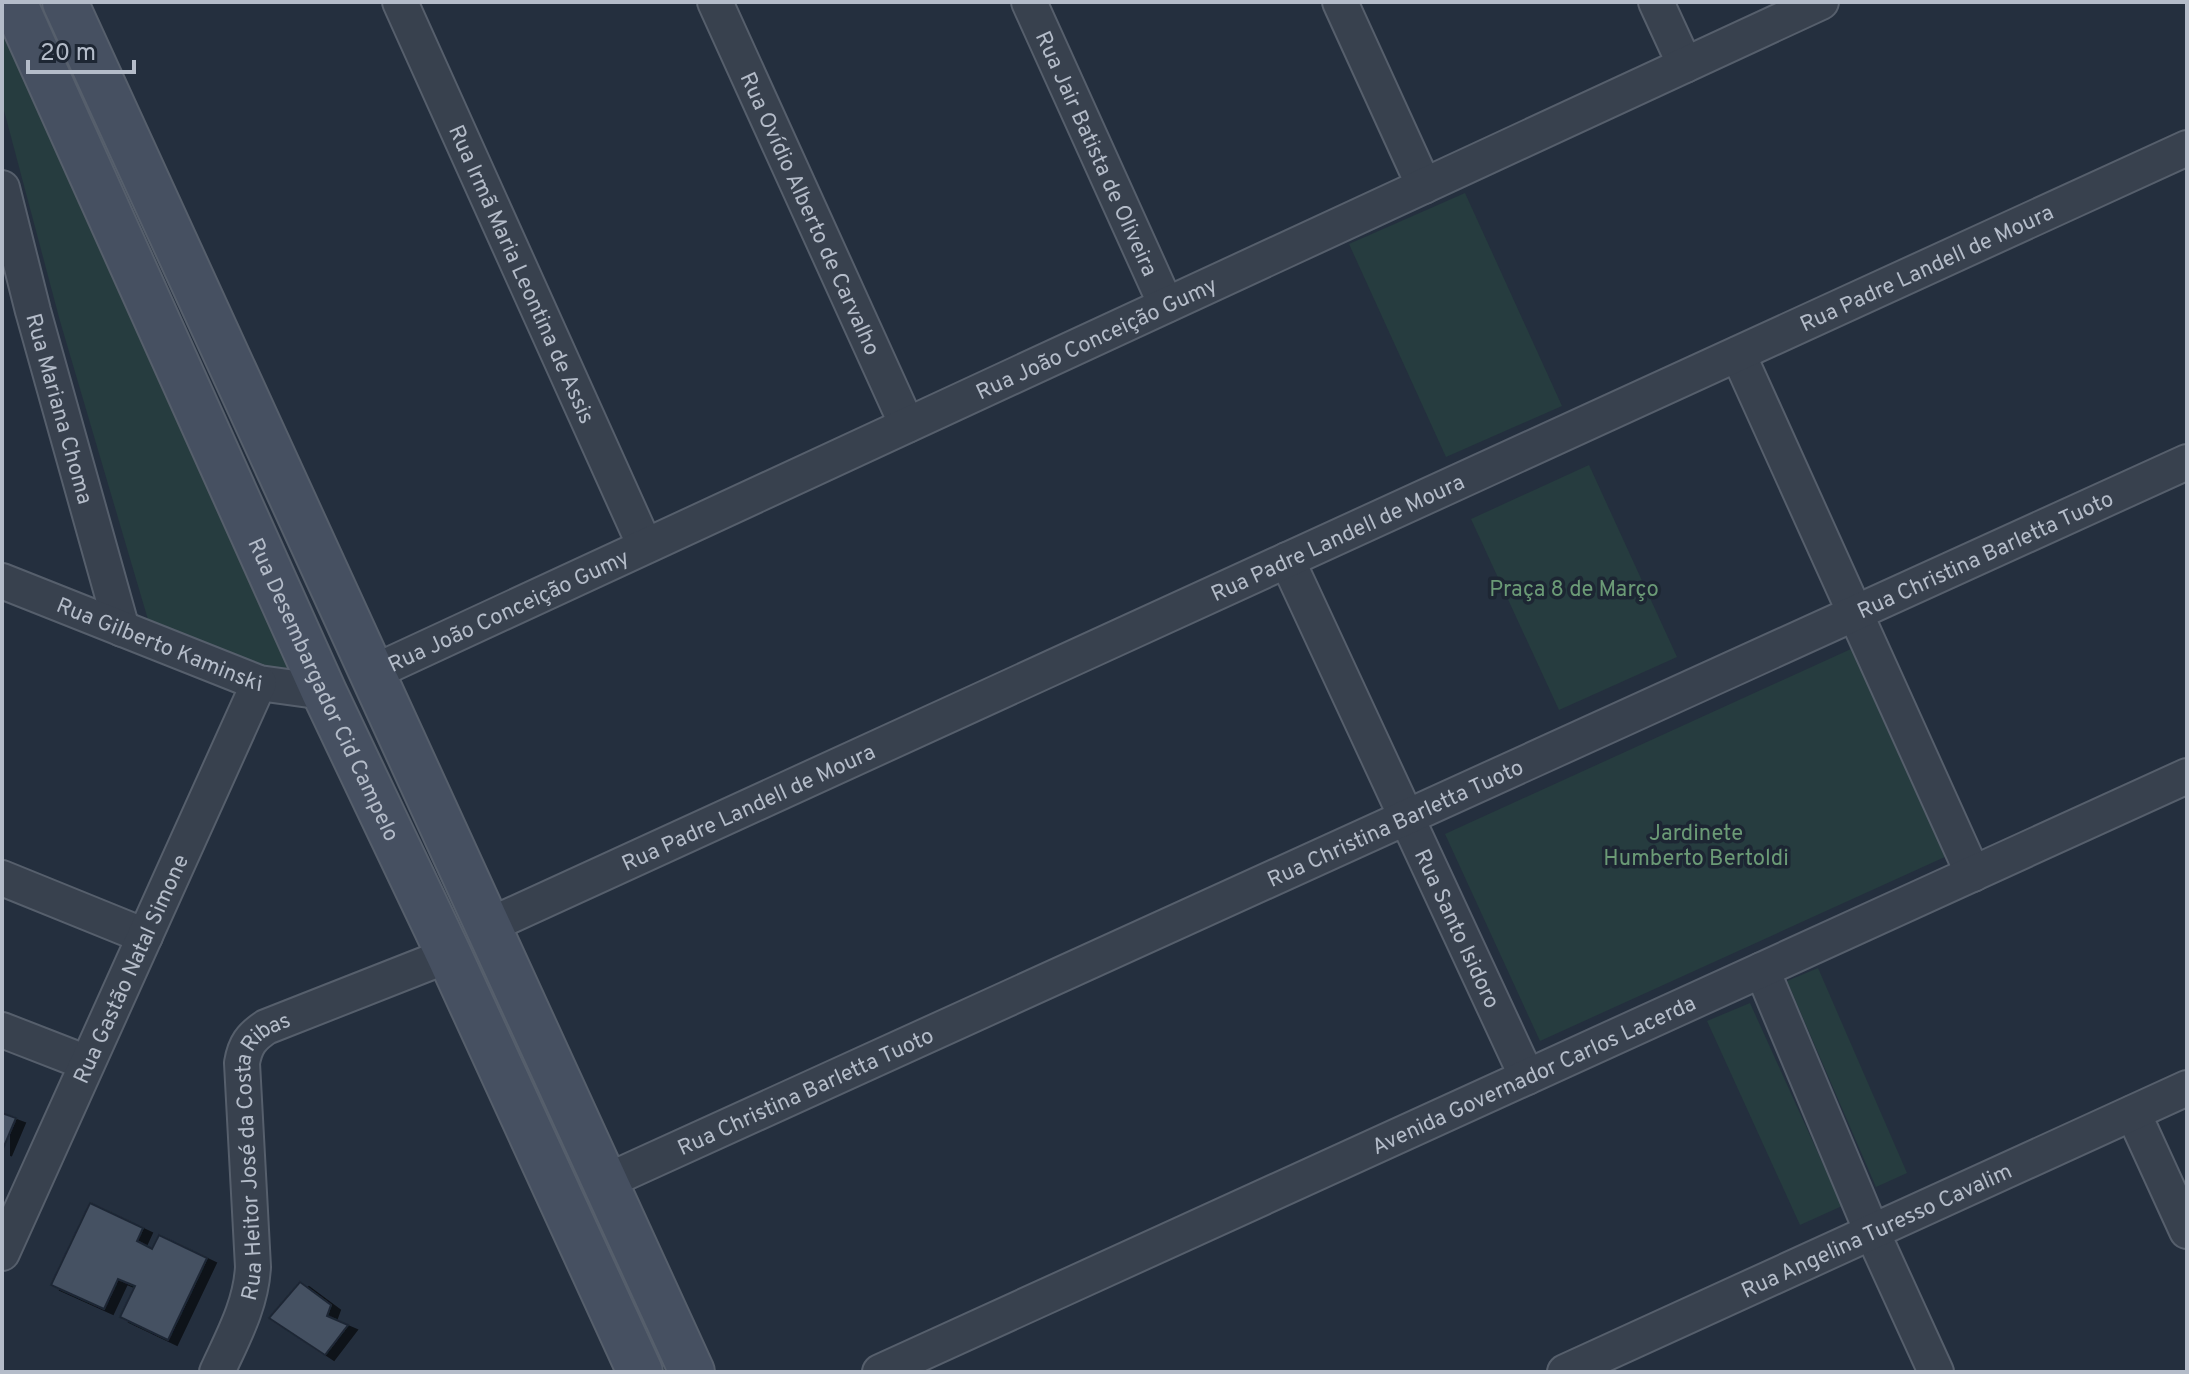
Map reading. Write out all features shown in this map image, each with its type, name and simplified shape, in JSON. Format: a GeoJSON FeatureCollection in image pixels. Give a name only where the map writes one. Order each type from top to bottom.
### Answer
{"type":"FeatureCollection","features":[{"type":"Feature","properties":{"kind":"main road","name":"Rua Desembargador Cid Campelo"},"geometry":{"type":"LineString","coordinates":[[14,2],[324,692],[449,955],[640,1372]]}},
{"type":"Feature","properties":{"kind":"main road"},"geometry":{"type":"LineString","coordinates":[[65,2],[692,1372]]}},
{"type":"Feature","properties":{"kind":"main road"},"geometry":{"type":"LineString","coordinates":[[324,692],[372,673]]}},
{"type":"Feature","properties":{"kind":"street","name":"Rua Irmã Maria Leontina de Assis"},"geometry":{"type":"LineString","coordinates":[[400,2],[645,546]]}},
{"type":"Feature","properties":{"kind":"street","name":"Rua Ovídio Alberto de Carvalho"},"geometry":{"type":"LineString","coordinates":[[715,2],[907,425]]}},
{"type":"Feature","properties":{"kind":"street","name":"Rua Jair Batista de Oliveira"},"geometry":{"type":"LineString","coordinates":[[1029,2],[1166,305]]}},
{"type":"Feature","properties":{"kind":"street"},"geometry":{"type":"LineString","coordinates":[[1340,2],[1424,186]]}},
{"type":"Feature","properties":{"kind":"street"},"geometry":{"type":"LineString","coordinates":[[1656,2],[1685,65]]}},
{"type":"Feature","properties":{"kind":"street","name":"Rua João Conceição Gumy"},"geometry":{"type":"LineString","coordinates":[[372,673],[1821,2]]}},
{"type":"Feature","properties":{"kind":"street","name":"Rua Padre Landell de Moura"},"geometry":{"type":"LineString","coordinates":[[488,926],[2187,148]]}},
{"type":"Feature","properties":{"kind":"street","name":"Rua Mariana Choma"},"geometry":{"type":"LineString","coordinates":[[2,188],[17,305],[122,629]]}},
{"type":"Feature","properties":{"kind":"street"},"geometry":{"type":"LineString","coordinates":[[1738,354],[1973,874]]}},
{"type":"Feature","properties":{"kind":"street","name":"Rua Christina Barletta Tuoto"},"geometry":{"type":"LineString","coordinates":[[605,1182],[2187,462]]}},
{"type":"Feature","properties":{"kind":"street","name":"Rua Santo Isidoro"},"geometry":{"type":"LineString","coordinates":[[1287,560],[1527,1077]]}},
{"type":"Feature","properties":{"kind":"street","name":"Rua Gilberto Kaminski"},"geometry":{"type":"LineString","coordinates":[[2,581],[259,683],[324,692]]}},
{"type":"Feature","properties":{"kind":"street","name":"Rua Gastão Natal Simone"},"geometry":{"type":"LineString","coordinates":[[2,1253],[259,683]]}},
{"type":"Feature","properties":{"kind":"street","name":"Avenida Governador Carlos Lacerda"},"geometry":{"type":"LineString","coordinates":[[880,1372],[2187,776]]}},
{"type":"Feature","properties":{"kind":"street"},"geometry":{"type":"LineString","coordinates":[[2,878],[145,936]]}},
{"type":"Feature","properties":{"kind":"street","name":"Rua Heitor José da Costa Ribas"},"geometry":{"type":"LineString","coordinates":[[217,1372],[247,1306],[252,1287],[242,1063],[244,1049],[252,1037],[266,1027],[449,955]]}},
{"type":"Feature","properties":{"kind":"street"},"geometry":{"type":"LineString","coordinates":[[1762,970],[1872,1232],[1936,1372]]}},
{"type":"Feature","properties":{"kind":"street"},"geometry":{"type":"LineString","coordinates":[[2,1030],[87,1063]]}},
{"type":"Feature","properties":{"kind":"street","name":"Rua Angelina Turesso Cavalim"},"geometry":{"type":"LineString","coordinates":[[1565,1372],[1617,1361],[1872,1232],[2187,1088]]}},
{"type":"Feature","properties":{"kind":"street"},"geometry":{"type":"LineString","coordinates":[[2133,1113],[2187,1231]]}},
{"type":"Feature","properties":{"kind":"green space"},"geometry":{"type":"Polygon","coordinates":[[[2,24],[295,682],[149,623],[60,321],[2,103],[2,24]]]}},
{"type":"Feature","properties":{"kind":"green space"},"geometry":{"type":"Polygon","coordinates":[[[1465,193],[1562,406],[1446,457],[1349,244],[1465,193]]]}},
{"type":"Feature","properties":{"kind":"green space","name":"Praça 8 de Março"},"geometry":{"type":"Polygon","coordinates":[[[1589,465],[1677,657],[1559,710],[1471,519],[1589,465]]]}},
{"type":"Feature","properties":{"kind":"green space","name":"Jardinete Humberto Bertoldi"},"geometry":{"type":"Polygon","coordinates":[[[1851,649],[1947,856],[1540,1041],[1445,834],[1851,649]]]}},
{"type":"Feature","properties":{"kind":"green space"},"geometry":{"type":"Polygon","coordinates":[[[1818,968],[1907,1173],[1876,1187],[1787,981],[1818,968]]]}},
{"type":"Feature","properties":{"kind":"green space"},"geometry":{"type":"Polygon","coordinates":[[[1750,1003],[1842,1206],[1800,1225],[1707,1021],[1750,1003]]]}},
{"type":"Feature","properties":{"kind":"building"},"geometry":{"type":"Polygon","coordinates":[[[2,1113],[16,1118],[2,1151],[2,1113]]]}},
{"type":"Feature","properties":{"kind":"building"},"geometry":{"type":"Polygon","coordinates":[[[90,1203],[143,1228],[137,1241],[152,1249],[159,1235],[207,1258],[168,1340],[120,1317],[135,1286],[118,1279],[104,1309],[51,1285],[90,1203]]]}},
{"type":"Feature","properties":{"kind":"building"},"geometry":{"type":"Polygon","coordinates":[[[300,1282],[331,1305],[327,1316],[348,1325],[325,1355],[269,1318],[300,1282]]]}}]}
